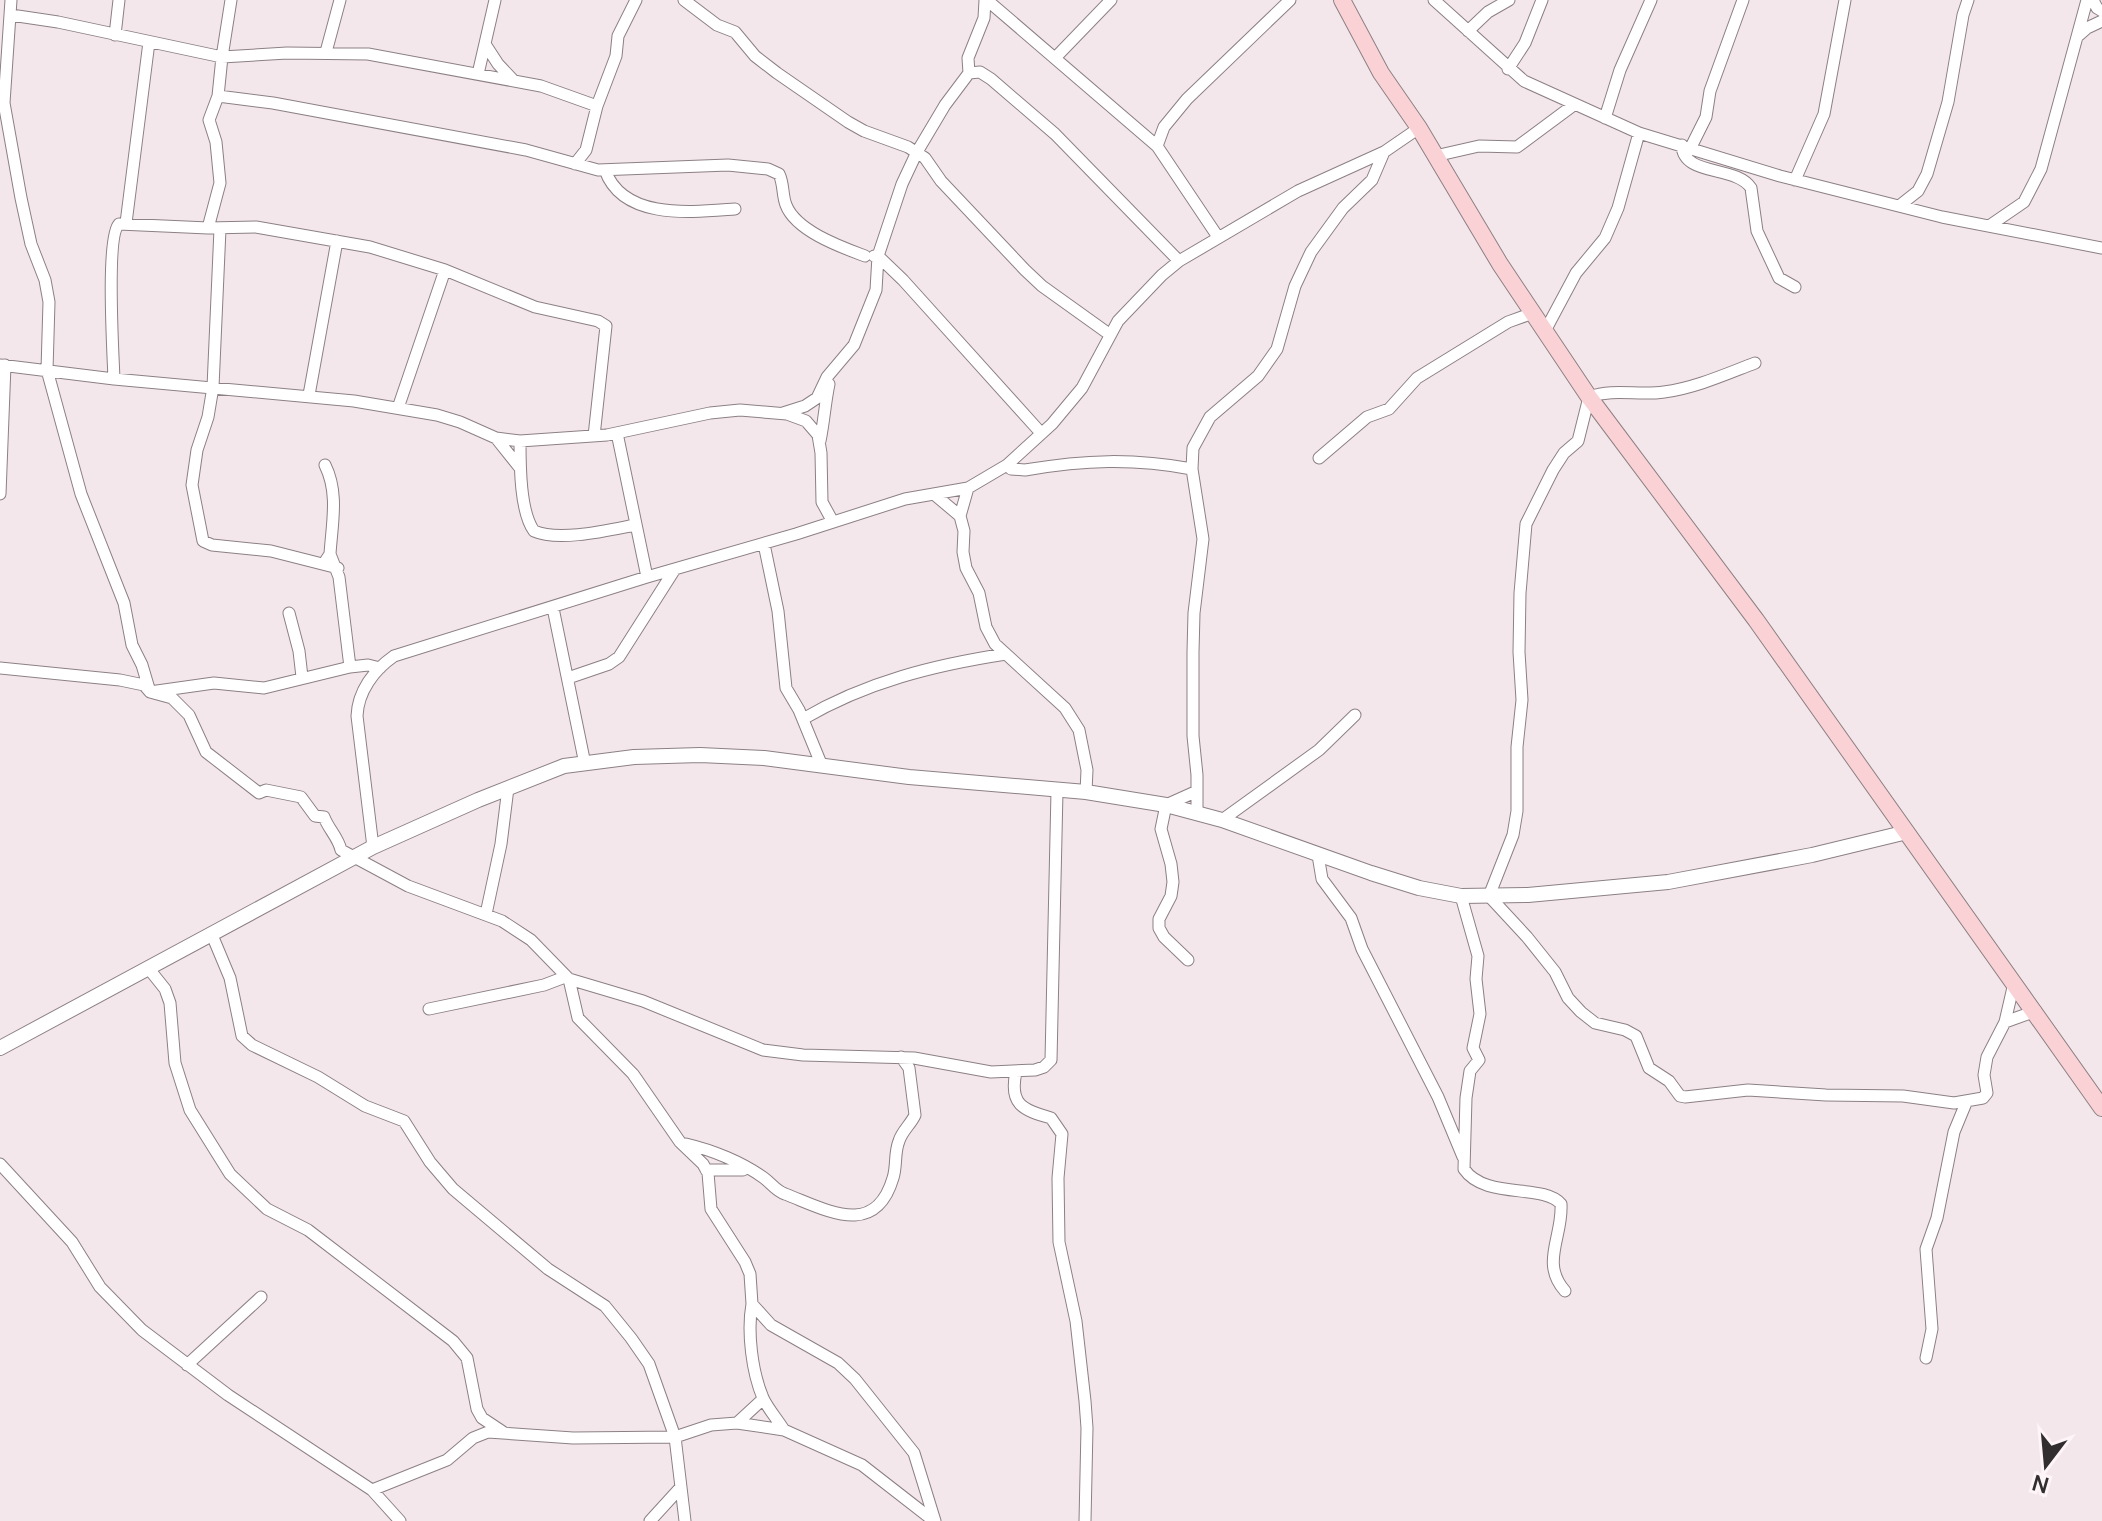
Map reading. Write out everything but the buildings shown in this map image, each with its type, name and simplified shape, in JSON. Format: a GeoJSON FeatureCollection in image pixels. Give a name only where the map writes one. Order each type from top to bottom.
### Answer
{"type":"FeatureCollection","features":[{"type":"Feature","properties":{"kind":"main road"},"geometry":{"type":"LineString","coordinates":[[1342,0],[1381,73],[1589,397],[1756,620],[2102,1108]]}},
{"type":"Feature","properties":{"kind":"street"},"geometry":{"type":"LineString","coordinates":[[11,0],[4,103],[24,214],[49,302],[47,370],[81,494],[124,603],[132,645],[150,692]]}},
{"type":"Feature","properties":{"kind":"street"},"geometry":{"type":"LineString","coordinates":[[115,35],[119,0]]}},
{"type":"Feature","properties":{"kind":"street"},"geometry":{"type":"LineString","coordinates":[[231,0],[218,96],[209,120],[216,142],[220,183],[214,228],[213,387],[208,417],[197,450],[192,485],[203,541],[212,545],[327,559],[338,568],[350,667]]}},
{"type":"Feature","properties":{"kind":"street"},"geometry":{"type":"LineString","coordinates":[[326,52],[340,0]]}},
{"type":"Feature","properties":{"kind":"street"},"geometry":{"type":"LineString","coordinates":[[478,74],[495,0]]}},
{"type":"Feature","properties":{"kind":"street"},"geometry":{"type":"LineString","coordinates":[[575,164],[586,150],[597,106],[616,56],[618,36],[636,0]]}},
{"type":"Feature","properties":{"kind":"street"},"geometry":{"type":"LineString","coordinates":[[684,0],[717,25],[735,32],[755,56],[856,127],[917,152],[1025,270],[1042,286],[1109,334]]}},
{"type":"Feature","properties":{"kind":"street"},"geometry":{"type":"LineString","coordinates":[[986,0],[1157,146],[1218,237]]}},
{"type":"Feature","properties":{"kind":"street"},"geometry":{"type":"LineString","coordinates":[[782,413],[812,403],[858,337],[876,290],[878,256],[902,184],[945,105],[969,73],[970,52],[984,18],[986,0]]}},
{"type":"Feature","properties":{"kind":"street"},"geometry":{"type":"LineString","coordinates":[[1055,58],[1111,0]]}},
{"type":"Feature","properties":{"kind":"street"},"geometry":{"type":"LineString","coordinates":[[1157,146],[1164,127],[1187,99],[1290,0]]}},
{"type":"Feature","properties":{"kind":"street"},"geometry":{"type":"LineString","coordinates":[[1434,0],[1524,81],[1639,133],[1795,180],[1899,206],[2102,248]]}},
{"type":"Feature","properties":{"kind":"street"},"geometry":{"type":"LineString","coordinates":[[1468,31],[1488,12],[1509,0]]}},
{"type":"Feature","properties":{"kind":"street"},"geometry":{"type":"LineString","coordinates":[[1508,69],[1525,43],[1542,0]]}},
{"type":"Feature","properties":{"kind":"street"},"geometry":{"type":"LineString","coordinates":[[1605,118],[1620,70],[1651,0]]}},
{"type":"Feature","properties":{"kind":"street"},"geometry":{"type":"LineString","coordinates":[[1743,0],[1716,73],[1706,117],[1684,155],[1695,165],[1731,174],[1748,183],[1757,231],[1774,270],[1784,282],[1795,287]]}},
{"type":"Feature","properties":{"kind":"street"},"geometry":{"type":"LineString","coordinates":[[1795,180],[1824,114],[1845,0]]}},
{"type":"Feature","properties":{"kind":"street"},"geometry":{"type":"LineString","coordinates":[[1899,206],[1918,191],[1927,174],[1948,102],[1968,0]]}},
{"type":"Feature","properties":{"kind":"street"},"geometry":{"type":"LineString","coordinates":[[1989,226],[2024,202],[2041,169],[2090,0],[2102,11]]}},
{"type":"Feature","properties":{"kind":"street"},"geometry":{"type":"LineString","coordinates":[[11,15],[222,57],[326,52],[368,54],[541,86],[597,106]]}},
{"type":"Feature","properties":{"kind":"street"},"geometry":{"type":"LineString","coordinates":[[2077,37],[2102,21]]}},
{"type":"Feature","properties":{"kind":"street"},"geometry":{"type":"LineString","coordinates":[[126,223],[149,42]]}},
{"type":"Feature","properties":{"kind":"street"},"geometry":{"type":"LineString","coordinates":[[485,44],[514,81]]}},
{"type":"Feature","properties":{"kind":"street"},"geometry":{"type":"LineString","coordinates":[[969,73],[980,72],[991,79],[1055,134],[1179,261]]}},
{"type":"Feature","properties":{"kind":"street"},"geometry":{"type":"LineString","coordinates":[[218,96],[273,103],[511,147],[602,170],[728,165],[774,171],[782,179],[786,207],[801,224],[832,243],[865,256],[878,256],[1041,433]]}},
{"type":"Feature","properties":{"kind":"street"},"geometry":{"type":"LineString","coordinates":[[1435,156],[1479,146],[1517,147],[1575,104]]}},
{"type":"Feature","properties":{"kind":"street"},"geometry":{"type":"LineString","coordinates":[[373,847],[357,716],[361,694],[380,668],[405,651],[905,499],[968,488],[1007,465],[1052,424],[1082,388],[1118,321],[1179,261],[1310,185],[1384,152],[1419,128]]}},
{"type":"Feature","properties":{"kind":"street"},"geometry":{"type":"LineString","coordinates":[[1545,331],[1576,273],[1605,238],[1618,208],[1639,133]]}},
{"type":"Feature","properties":{"kind":"street"},"geometry":{"type":"LineString","coordinates":[[586,150],[615,187],[635,202],[674,213],[735,209]]}},
{"type":"Feature","properties":{"kind":"street"},"geometry":{"type":"LineString","coordinates":[[1197,813],[1193,652],[1194,613],[1203,539],[1192,469],[1193,448],[1203,426],[1258,376],[1277,349],[1295,286],[1311,252],[1343,208],[1372,180],[1384,152]]}},
{"type":"Feature","properties":{"kind":"street"},"geometry":{"type":"LineString","coordinates":[[114,379],[113,237],[116,226],[126,223],[256,227],[370,247],[445,270],[535,307],[598,321],[606,326],[594,436]]}},
{"type":"Feature","properties":{"kind":"street"},"geometry":{"type":"LineString","coordinates":[[309,395],[337,241]]}},
{"type":"Feature","properties":{"kind":"street"},"geometry":{"type":"LineString","coordinates":[[865,256],[876,272]]}},
{"type":"Feature","properties":{"kind":"street"},"geometry":{"type":"LineString","coordinates":[[398,408],[445,270]]}},
{"type":"Feature","properties":{"kind":"street"},"geometry":{"type":"LineString","coordinates":[[1319,458],[1367,417],[1389,409],[1417,378],[1508,322],[1533,313]]}},
{"type":"Feature","properties":{"kind":"street"},"geometry":{"type":"LineString","coordinates":[[1489,896],[1513,835],[1517,811],[1517,747],[1522,700],[1519,620],[1526,524],[1553,470],[1564,453],[1578,441],[1589,397],[1606,391],[1668,392],[1755,363]]}},
{"type":"Feature","properties":{"kind":"street"},"geometry":{"type":"LineString","coordinates":[[0,494],[2,365],[114,379],[309,395],[398,408],[460,422],[496,438],[520,441],[617,433],[710,413],[740,410],[782,413],[806,421],[820,441]]}},
{"type":"Feature","properties":{"kind":"street"},"geometry":{"type":"LineString","coordinates":[[833,372],[824,405],[820,441],[822,502],[833,522]]}},
{"type":"Feature","properties":{"kind":"street"},"geometry":{"type":"LineString","coordinates":[[617,433],[647,577]]}},
{"type":"Feature","properties":{"kind":"street"},"geometry":{"type":"LineString","coordinates":[[496,438],[520,469]]}},
{"type":"Feature","properties":{"kind":"street"},"geometry":{"type":"LineString","coordinates":[[520,441],[520,469],[528,520],[534,531],[547,535],[601,532],[635,525]]}},
{"type":"Feature","properties":{"kind":"street"},"geometry":{"type":"LineString","coordinates":[[1007,465],[1011,469],[1025,470],[1115,459],[1192,469]]}},
{"type":"Feature","properties":{"kind":"street"},"geometry":{"type":"LineString","coordinates":[[325,465],[332,479],[334,507],[327,559]]}},
{"type":"Feature","properties":{"kind":"street"},"geometry":{"type":"LineString","coordinates":[[968,488],[960,516],[966,568],[979,593],[986,627],[991,639],[1065,708],[1079,730],[1087,770],[1086,792]]}},
{"type":"Feature","properties":{"kind":"street"},"geometry":{"type":"LineString","coordinates":[[935,495],[960,516]]}},
{"type":"Feature","properties":{"kind":"street"},"geometry":{"type":"LineString","coordinates":[[764,544],[778,611],[786,688],[803,719],[822,766]]}},
{"type":"Feature","properties":{"kind":"street"},"geometry":{"type":"LineString","coordinates":[[568,678],[609,664],[619,657],[675,569]]}},
{"type":"Feature","properties":{"kind":"street"},"geometry":{"type":"LineString","coordinates":[[553,608],[585,764]]}},
{"type":"Feature","properties":{"kind":"street"},"geometry":{"type":"LineString","coordinates":[[289,613],[302,677]]}},
{"type":"Feature","properties":{"kind":"street"},"geometry":{"type":"LineString","coordinates":[[803,719],[836,699],[886,681],[940,664],[1006,654]]}},
{"type":"Feature","properties":{"kind":"street"},"geometry":{"type":"LineString","coordinates":[[150,692],[214,683],[264,688],[350,667],[368,665],[380,668]]}},
{"type":"Feature","properties":{"kind":"street"},"geometry":{"type":"LineString","coordinates":[[0,668],[120,680],[144,685],[150,692],[172,698],[189,715],[206,752],[259,793],[266,790],[301,797],[315,816],[324,817],[329,829],[338,837],[341,850],[408,886],[502,921],[531,940],[567,978],[578,1018],[633,1074],[682,1143],[703,1164],[711,1209],[750,1274],[750,1344],[763,1399],[784,1430]]}},
{"type":"Feature","properties":{"kind":"street"},"geometry":{"type":"LineString","coordinates":[[1222,820],[1319,750],[1355,715]]}},
{"type":"Feature","properties":{"kind":"street"},"geometry":{"type":"LineString","coordinates":[[0,1048],[373,847],[564,766],[634,757],[700,755],[764,758],[1086,792],[1166,805],[1222,820],[1419,888],[1461,896],[1668,882],[1812,855],[1907,832]]}},
{"type":"Feature","properties":{"kind":"street"},"geometry":{"type":"LineString","coordinates":[[486,914],[501,844],[508,788]]}},
{"type":"Feature","properties":{"kind":"street"},"geometry":{"type":"LineString","coordinates":[[429,1009],[567,978],[643,1001],[763,1050],[1016,1072],[1044,1067],[1051,1060],[1057,791]]}},
{"type":"Feature","properties":{"kind":"street"},"geometry":{"type":"LineString","coordinates":[[1166,805],[1195,792]]}},
{"type":"Feature","properties":{"kind":"street"},"geometry":{"type":"LineString","coordinates":[[1166,805],[1161,829],[1173,882],[1171,896],[1159,919],[1159,928],[1188,960]]}},
{"type":"Feature","properties":{"kind":"street"},"geometry":{"type":"LineString","coordinates":[[1318,855],[1322,879],[1351,918],[1362,949],[1438,1097],[1463,1157]]}},
{"type":"Feature","properties":{"kind":"street"},"geometry":{"type":"LineString","coordinates":[[1461,896],[1478,951],[1476,979],[1480,1014],[1473,1048],[1479,1060],[1470,1071],[1466,1098],[1464,1169],[1474,1180],[1551,1197],[1561,1204],[1553,1269],[1556,1281],[1565,1291]]}},
{"type":"Feature","properties":{"kind":"street"},"geometry":{"type":"LineString","coordinates":[[1489,896],[1555,972],[1568,998],[1581,1012],[1595,1023],[1636,1036],[1649,1068],[1669,1081],[1680,1096],[1748,1090],[1903,1096],[1966,1103],[1983,1098],[1987,1093],[1984,1075],[1987,1057],[2005,1022],[2014,983]]}},
{"type":"Feature","properties":{"kind":"street"},"geometry":{"type":"LineString","coordinates":[[212,935],[230,978],[242,1036],[265,1054],[318,1077],[356,1101],[404,1121],[430,1162],[453,1189],[548,1269],[605,1306],[649,1364],[675,1437],[685,1521]]}},
{"type":"Feature","properties":{"kind":"street"},"geometry":{"type":"LineString","coordinates":[[149,969],[165,989],[170,1003],[175,1063],[190,1110],[230,1174],[267,1209],[308,1230],[453,1341],[467,1358],[477,1409],[482,1418],[503,1432]]}},
{"type":"Feature","properties":{"kind":"street"},"geometry":{"type":"LineString","coordinates":[[2005,1022],[2036,1011]]}},
{"type":"Feature","properties":{"kind":"street"},"geometry":{"type":"LineString","coordinates":[[682,1143],[712,1150],[766,1180],[777,1191],[855,1217],[877,1209],[893,1177],[900,1136],[915,1115],[908,1061]]}},
{"type":"Feature","properties":{"kind":"street"},"geometry":{"type":"LineString","coordinates":[[1016,1072],[1012,1090],[1017,1102],[1035,1114],[1051,1118],[1062,1134],[1058,1178],[1059,1242],[1076,1321],[1081,1363],[1087,1428],[1085,1521]]}},
{"type":"Feature","properties":{"kind":"street"},"geometry":{"type":"LineString","coordinates":[[1926,1358],[1932,1329],[1926,1249],[1940,1205],[1954,1132],[1966,1103]]}},
{"type":"Feature","properties":{"kind":"street"},"geometry":{"type":"LineString","coordinates":[[0,1164],[72,1242],[100,1287],[142,1330],[282,1432],[372,1490],[400,1521]]}},
{"type":"Feature","properties":{"kind":"street"},"geometry":{"type":"LineString","coordinates":[[706,1170],[748,1170]]}},
{"type":"Feature","properties":{"kind":"street"},"geometry":{"type":"LineString","coordinates":[[187,1365],[261,1297]]}},
{"type":"Feature","properties":{"kind":"street"},"geometry":{"type":"LineString","coordinates":[[752,1304],[771,1325],[838,1363],[855,1379],[914,1453],[934,1521]]}},
{"type":"Feature","properties":{"kind":"street"},"geometry":{"type":"LineString","coordinates":[[737,1423],[763,1399]]}},
{"type":"Feature","properties":{"kind":"street"},"geometry":{"type":"LineString","coordinates":[[372,1490],[447,1460],[481,1433],[573,1438],[675,1437],[711,1425],[737,1423],[784,1430],[862,1465],[934,1521]]}},
{"type":"Feature","properties":{"kind":"street"},"geometry":{"type":"LineString","coordinates":[[650,1521],[681,1487]]}}]}
